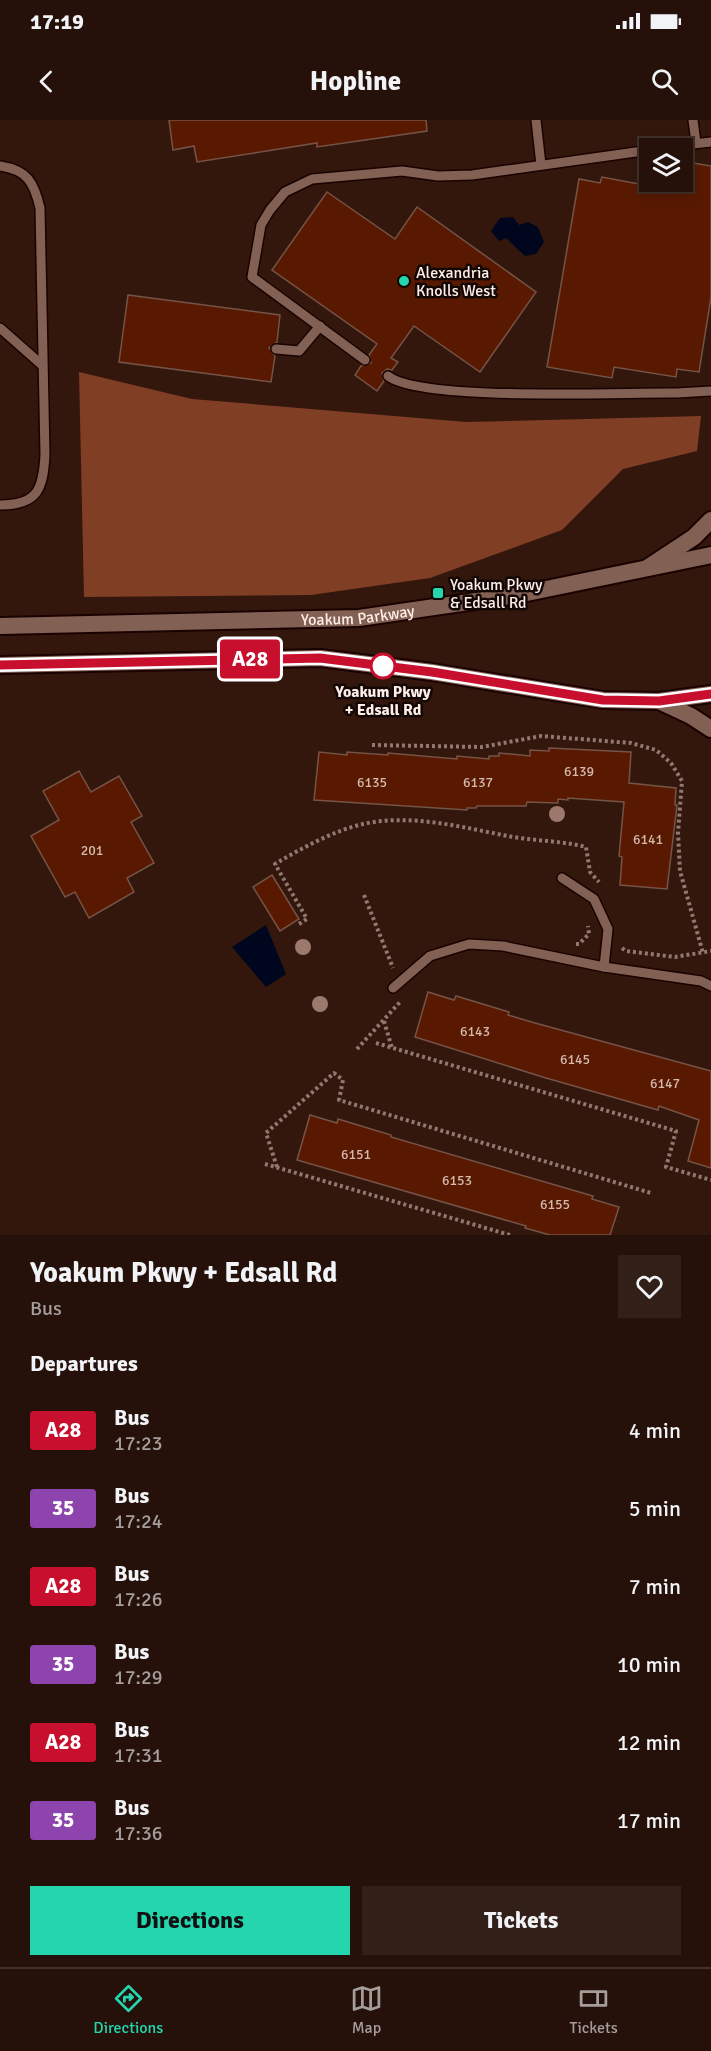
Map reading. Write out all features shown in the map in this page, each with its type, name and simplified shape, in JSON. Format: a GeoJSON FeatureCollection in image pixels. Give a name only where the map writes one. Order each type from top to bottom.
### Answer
{"type":"FeatureCollection","features":[{"type":"Feature","properties":{"kind":"street"},"geometry":{"type":"LineString","coordinates":[[647,568],[694,537],[711,520]]}},
{"type":"Feature","properties":{"kind":"street","name":"Yoakum Parkway"},"geometry":{"type":"LineString","coordinates":[[0,626],[359,618],[517,595],[711,555]]}},
{"type":"Feature","properties":{"kind":"street"},"geometry":{"type":"LineString","coordinates":[[0,665],[320,658],[432,672],[603,700],[659,701],[711,694]]}},
{"type":"Feature","properties":{"kind":"street"},"geometry":{"type":"LineString","coordinates":[[659,701],[692,716],[711,729]]}},
{"type":"Feature","properties":{"kind":"lane"},"geometry":{"type":"LineString","coordinates":[[536,120],[541,165]]}},
{"type":"Feature","properties":{"kind":"lane"},"geometry":{"type":"LineString","coordinates":[[693,120],[696,143]]}},
{"type":"Feature","properties":{"kind":"lane"},"geometry":{"type":"LineString","coordinates":[[693,143],[711,141]]}},
{"type":"Feature","properties":{"kind":"lane"},"geometry":{"type":"LineString","coordinates":[[365,360],[252,277],[261,225],[285,192],[312,179],[333,176],[402,171],[448,177],[639,152]]}},
{"type":"Feature","properties":{"kind":"lane"},"geometry":{"type":"LineString","coordinates":[[0,166],[14,168],[27,175],[35,187],[40,208],[45,455],[41,488],[25,503],[0,506]]}},
{"type":"Feature","properties":{"kind":"lane"},"geometry":{"type":"LineString","coordinates":[[276,349],[300,351],[320,326]]}},
{"type":"Feature","properties":{"kind":"lane"},"geometry":{"type":"LineString","coordinates":[[0,328],[42,365]]}},
{"type":"Feature","properties":{"kind":"lane"},"geometry":{"type":"LineString","coordinates":[[388,376],[400,383],[421,388],[458,391],[677,393],[711,391]]}},
{"type":"Feature","properties":{"kind":"lane"},"geometry":{"type":"LineString","coordinates":[[562,878],[594,899],[608,929],[604,967]]}},
{"type":"Feature","properties":{"kind":"lane"},"geometry":{"type":"LineString","coordinates":[[393,988],[430,956],[469,944],[503,946],[604,967],[701,981],[711,986]]}},
{"type":"Feature","properties":{"kind":"lane"},"geometry":{"type":"LineString","coordinates":[[701,981],[711,977]]}},
{"type":"Feature","properties":{"kind":"path"},"geometry":{"type":"LineString","coordinates":[[372,745],[482,747],[541,736],[632,743],[656,750],[671,763],[682,781],[678,832],[680,871],[703,953]]}},
{"type":"Feature","properties":{"kind":"path"},"geometry":{"type":"LineString","coordinates":[[299,924],[307,919],[275,864],[299,850],[362,824],[393,820],[429,822],[586,847],[590,872],[606,890]]}},
{"type":"Feature","properties":{"kind":"path"},"geometry":{"type":"LineString","coordinates":[[364,895],[394,970]]}},
{"type":"Feature","properties":{"kind":"path"},"geometry":{"type":"LineString","coordinates":[[619,946],[626,951],[675,957],[711,951]]}},
{"type":"Feature","properties":{"kind":"path"},"geometry":{"type":"LineString","coordinates":[[357,1049],[407,994]]}},
{"type":"Feature","properties":{"kind":"path"},"geometry":{"type":"LineString","coordinates":[[384,1020],[392,1048]]}},
{"type":"Feature","properties":{"kind":"path"},"geometry":{"type":"LineString","coordinates":[[376,1043],[676,1131],[666,1167],[711,1180]]}},
{"type":"Feature","properties":{"kind":"path"},"geometry":{"type":"LineString","coordinates":[[277,1167],[266,1133],[334,1073],[343,1080],[339,1100],[651,1193]]}},
{"type":"Feature","properties":{"kind":"path"},"geometry":{"type":"LineString","coordinates":[[265,1164],[510,1235]]}},
{"type":"Feature","properties":{"kind":"shaded area"},"geometry":{"type":"Polygon","coordinates":[[[79,372],[192,399],[466,422],[701,416],[697,451],[623,469],[562,530],[430,578],[311,595],[84,597],[79,372]]]}},
{"type":"Feature","properties":{"kind":"water"},"geometry":{"type":"Polygon","coordinates":[[[513,217],[519,225],[528,222],[538,227],[544,242],[536,254],[525,256],[506,238],[499,241],[491,231],[500,218],[513,217]]]}},
{"type":"Feature","properties":{"kind":"water"},"geometry":{"type":"Polygon","coordinates":[[[266,925],[286,974],[266,987],[232,947],[266,925]]]}},
{"type":"Feature","properties":{"kind":"building"},"geometry":{"type":"Polygon","coordinates":[[[169,120],[426,120],[427,131],[317,147],[317,143],[197,162],[194,146],[173,150],[169,120]]]}},
{"type":"Feature","properties":{"kind":"building"},"geometry":{"type":"Polygon","coordinates":[[[693,163],[711,166],[711,297],[699,372],[677,369],[676,377],[614,367],[612,378],[547,367],[579,179],[600,183],[602,177],[639,184],[639,192],[693,192],[693,163]]]}},
{"type":"Feature","properties":{"kind":"building","name":"Alexandria Knolls West"},"geometry":{"type":"Polygon","coordinates":[[[327,192],[395,239],[417,207],[536,292],[480,372],[414,326],[391,358],[398,362],[392,370],[387,369],[382,373],[384,381],[377,391],[355,375],[361,366],[371,363],[369,355],[377,344],[272,270],[327,192]]]}},
{"type":"Feature","properties":{"kind":"building"},"geometry":{"type":"Polygon","coordinates":[[[128,295],[280,315],[277,342],[269,348],[275,356],[271,382],[119,362],[128,295]]]}},
{"type":"Feature","properties":{"kind":"building"},"geometry":{"type":"Polygon","coordinates":[[[549,748],[631,752],[629,783],[676,788],[675,805],[677,805],[667,889],[620,885],[622,857],[619,856],[624,802],[568,798],[568,800],[558,799],[558,803],[527,802],[526,806],[477,806],[467,808],[467,810],[314,800],[319,752],[347,755],[347,752],[388,755],[388,753],[457,759],[457,756],[489,759],[489,756],[499,756],[499,753],[530,756],[530,750],[549,751],[549,748]]]}},
{"type":"Feature","properties":{"kind":"building"},"geometry":{"type":"Polygon","coordinates":[[[79,771],[91,792],[119,776],[142,816],[131,822],[154,863],[127,878],[134,892],[89,918],[75,892],[65,897],[31,836],[59,820],[43,791],[79,771]]]}},
{"type":"Feature","properties":{"kind":"building"},"geometry":{"type":"Polygon","coordinates":[[[272,875],[299,919],[280,931],[253,887],[272,875]]]}},
{"type":"Feature","properties":{"kind":"building"},"geometry":{"type":"Polygon","coordinates":[[[428,992],[454,1000],[456,996],[509,1012],[508,1015],[535,1023],[711,1071],[711,1168],[688,1161],[699,1120],[659,1106],[658,1110],[546,1078],[415,1037],[428,992]]]}},
{"type":"Feature","properties":{"kind":"building"},"geometry":{"type":"Polygon","coordinates":[[[310,1115],[337,1123],[338,1119],[391,1135],[391,1137],[593,1196],[592,1199],[619,1207],[610,1235],[550,1235],[525,1228],[526,1226],[297,1160],[310,1115]]]}},
{"type":"Feature","properties":{"kind":"bus line","name":"A28"},"geometry":{"type":"LineString","coordinates":[[0,665],[320,658],[432,672],[603,700],[659,701],[711,694]]}},
{"type":"Feature","properties":{"kind":"place","name":"Alexandria Knolls West"},"geometry":{"type":"Point","coordinates":[404,281]}},
{"type":"Feature","properties":{"kind":"place","name":"Yoakum Pkwy & Edsall Rd"},"geometry":{"type":"Point","coordinates":[438,593]}},
{"type":"Feature","properties":{"kind":"place","name":"Yoakum Pkwy + Edsall Rd"},"geometry":{"type":"Point","coordinates":[383,666]}}]}
